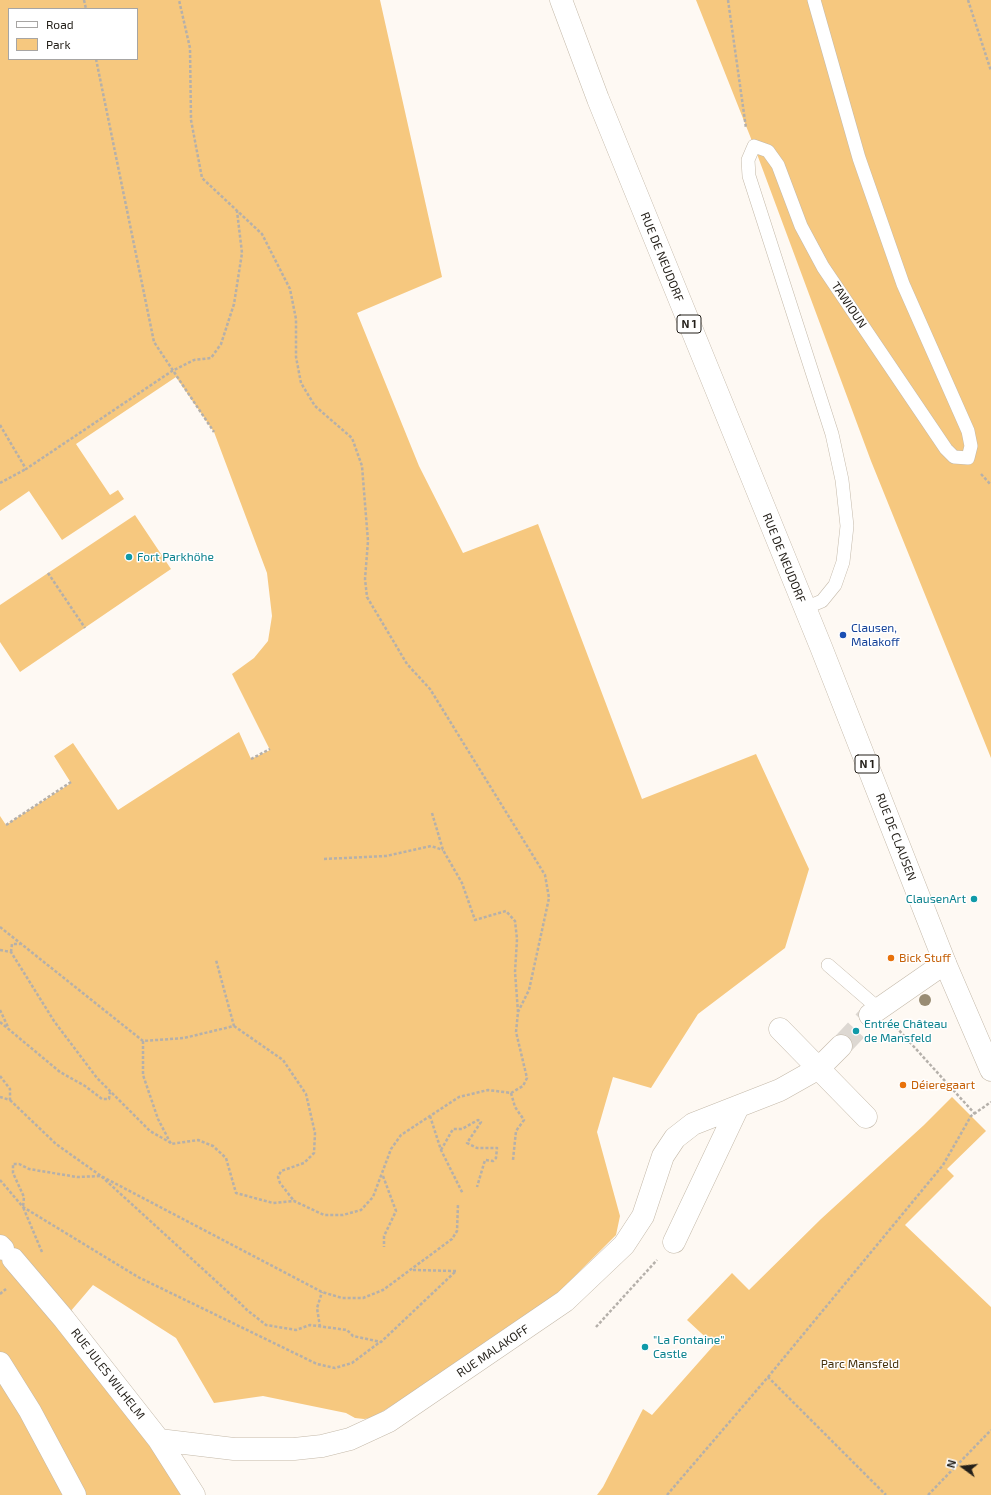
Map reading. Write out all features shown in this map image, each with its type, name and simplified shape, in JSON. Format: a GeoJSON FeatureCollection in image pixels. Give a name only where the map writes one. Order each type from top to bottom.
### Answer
{"type":"FeatureCollection","features":[{"type":"Feature","properties":{"kind":"street","name":"RUE DE NEUDORF"},"geometry":{"type":"LineString","coordinates":[[561,0],[598,99],[821,647]]}},
{"type":"Feature","properties":{"kind":"street","name":"RUE DE CLAUSEN"},"geometry":{"type":"LineString","coordinates":[[821,647],[945,963],[991,1070]]}},
{"type":"Feature","properties":{"kind":"street"},"geometry":{"type":"LineString","coordinates":[[875,1012],[945,963]]}},
{"type":"Feature","properties":{"kind":"street"},"geometry":{"type":"LineString","coordinates":[[780,1029],[866,1117]]}},
{"type":"Feature","properties":{"kind":"street","name":"RUE MALAKOFF"},"geometry":{"type":"LineString","coordinates":[[159,1440],[234,1449],[294,1449],[322,1446],[350,1439],[389,1421],[565,1301],[624,1245],[643,1216],[663,1156],[675,1138],[693,1124],[780,1090],[819,1068],[841,1046]]}},
{"type":"Feature","properties":{"kind":"street"},"geometry":{"type":"LineString","coordinates":[[674,1242],[738,1107]]}},
{"type":"Feature","properties":{"kind":"street","name":"RUE JULES WILHELM"},"geometry":{"type":"LineString","coordinates":[[5,1252],[64,1319],[159,1440],[194,1495]]}},
{"type":"Feature","properties":{"kind":"street"},"geometry":{"type":"LineString","coordinates":[[0,1363],[30,1411],[75,1495]]}},
{"type":"Feature","properties":{"kind":"lane","name":"TAWIOUN"},"geometry":{"type":"LineString","coordinates":[[754,146],[768,152],[778,165],[801,226],[823,267],[946,450],[954,457],[968,458],[971,446],[968,431],[903,284],[859,158],[814,0]]}},
{"type":"Feature","properties":{"kind":"lane"},"geometry":{"type":"LineString","coordinates":[[754,146],[748,160],[749,176],[832,434],[842,480],[847,526],[843,562],[835,586],[822,601],[805,608]]}},
{"type":"Feature","properties":{"kind":"lane"},"geometry":{"type":"LineString","coordinates":[[828,965],[875,1012]]}},
{"type":"Feature","properties":{"kind":"path"},"geometry":{"type":"LineString","coordinates":[[179,0],[190,48],[191,120],[202,178],[262,234],[290,289],[296,319],[296,357],[301,383],[315,406],[352,438],[362,466],[368,541],[365,579],[367,597],[407,664],[430,689],[545,875],[549,898],[529,990],[518,1012]]}},
{"type":"Feature","properties":{"kind":"path"},"geometry":{"type":"LineString","coordinates":[[728,0],[745,125],[754,146]]}},
{"type":"Feature","properties":{"kind":"path"},"geometry":{"type":"LineString","coordinates":[[968,0],[991,70]]}},
{"type":"Feature","properties":{"kind":"path"},"geometry":{"type":"LineString","coordinates":[[96,60],[154,342],[214,432]]}},
{"type":"Feature","properties":{"kind":"path"},"geometry":{"type":"LineString","coordinates":[[0,483],[26,469],[172,371],[194,360],[211,358],[221,344],[234,304],[242,253],[237,211]]}},
{"type":"Feature","properties":{"kind":"path"},"geometry":{"type":"LineString","coordinates":[[0,425],[26,469]]}},
{"type":"Feature","properties":{"kind":"path"},"geometry":{"type":"LineString","coordinates":[[48,573],[85,628]]}},
{"type":"Feature","properties":{"kind":"path"},"geometry":{"type":"LineString","coordinates":[[251,759],[270,750]]}},
{"type":"Feature","properties":{"kind":"path"},"geometry":{"type":"LineString","coordinates":[[6,825],[71,782]]}},
{"type":"Feature","properties":{"kind":"path"},"geometry":{"type":"LineString","coordinates":[[216,960],[234,1026],[283,1060],[306,1094],[315,1133],[314,1152],[304,1163],[281,1171],[278,1177],[280,1183],[294,1201],[324,1215],[343,1215],[361,1210],[373,1197],[391,1149],[401,1135],[459,1097],[488,1090],[511,1093],[523,1086],[527,1078],[516,1032],[518,1012],[515,972],[517,939],[515,921],[506,910],[475,920],[462,883],[444,850],[432,813]]}},
{"type":"Feature","properties":{"kind":"path"},"geometry":{"type":"LineString","coordinates":[[324,859],[386,856],[431,846],[444,850]]}},
{"type":"Feature","properties":{"kind":"path"},"geometry":{"type":"LineString","coordinates":[[0,927],[143,1040],[184,1038],[234,1026]]}},
{"type":"Feature","properties":{"kind":"path"},"geometry":{"type":"LineString","coordinates":[[21,944],[12,944],[11,952],[54,1021],[98,1078],[150,1131],[171,1144],[198,1140],[213,1146],[226,1158],[236,1193],[273,1203],[294,1201]]}},
{"type":"Feature","properties":{"kind":"path"},"geometry":{"type":"LineString","coordinates":[[0,950],[11,952]]}},
{"type":"Feature","properties":{"kind":"path"},"geometry":{"type":"LineString","coordinates":[[0,1010],[8,1028]]}},
{"type":"Feature","properties":{"kind":"path"},"geometry":{"type":"LineString","coordinates":[[875,1012],[975,1114]]}},
{"type":"Feature","properties":{"kind":"path"},"geometry":{"type":"LineString","coordinates":[[0,1022],[60,1072],[85,1086],[102,1099],[109,1099],[111,1092]]}},
{"type":"Feature","properties":{"kind":"path"},"geometry":{"type":"LineString","coordinates":[[143,1040],[143,1075],[158,1118],[171,1144]]}},
{"type":"Feature","properties":{"kind":"path"},"geometry":{"type":"LineString","coordinates":[[0,1076],[10,1089],[10,1100]]}},
{"type":"Feature","properties":{"kind":"path"},"geometry":{"type":"LineString","coordinates":[[511,1093],[515,1107],[524,1120],[516,1131],[514,1160]]}},
{"type":"Feature","properties":{"kind":"path"},"geometry":{"type":"LineString","coordinates":[[0,1098],[10,1100],[56,1144],[101,1176],[247,1310],[266,1325],[296,1330],[310,1325],[347,1330],[353,1336],[381,1342]]}},
{"type":"Feature","properties":{"kind":"path"},"geometry":{"type":"LineString","coordinates":[[667,1495],[768,1377],[943,1165],[971,1116],[991,1102]]}},
{"type":"Feature","properties":{"kind":"path"},"geometry":{"type":"LineString","coordinates":[[430,1116],[441,1150],[463,1194]]}},
{"type":"Feature","properties":{"kind":"path"},"geometry":{"type":"LineString","coordinates":[[441,1150],[453,1129],[462,1129],[478,1120],[481,1122],[467,1143],[477,1148],[496,1148],[496,1158],[493,1162],[485,1160],[477,1187]]}},
{"type":"Feature","properties":{"kind":"path"},"geometry":{"type":"LineString","coordinates":[[22,1207],[24,1197],[13,1173],[13,1164],[18,1164],[29,1169],[77,1177],[101,1176],[322,1292],[342,1298],[363,1298],[383,1290],[452,1239],[457,1231],[458,1204]]}},
{"type":"Feature","properties":{"kind":"path"},"geometry":{"type":"LineString","coordinates":[[382,1175],[396,1212],[384,1236],[384,1247]]}},
{"type":"Feature","properties":{"kind":"path"},"geometry":{"type":"LineString","coordinates":[[0,1180],[22,1207],[44,1257]]}},
{"type":"Feature","properties":{"kind":"path"},"geometry":{"type":"LineString","coordinates":[[22,1207],[138,1277],[317,1364],[335,1368],[352,1364],[381,1342],[456,1271],[412,1270]]}},
{"type":"Feature","properties":{"kind":"path"},"geometry":{"type":"LineString","coordinates":[[596,1327],[674,1242]]}},
{"type":"Feature","properties":{"kind":"path"},"geometry":{"type":"LineString","coordinates":[[320,1327],[317,1308],[322,1292]]}},
{"type":"Feature","properties":{"kind":"path"},"geometry":{"type":"LineString","coordinates":[[768,1377],[886,1495]]}},
{"type":"Feature","properties":{"kind":"path"},"geometry":{"type":"LineString","coordinates":[[928,1495],[991,1430]]}},
{"type":"Feature","properties":{"kind":"green space"},"geometry":{"type":"Polygon","coordinates":[[[0,0],[380,0],[442,277],[357,313],[419,466],[463,553],[538,524],[642,799],[756,754],[809,869],[785,948],[698,1014],[651,1088],[613,1077],[597,1132],[620,1216],[616,1235],[560,1291],[455,1367],[372,1418],[355,1418],[346,1413],[263,1396],[214,1403],[176,1338],[93,1285],[64,1319],[194,1495],[0,1495],[0,816],[6,825],[71,783],[54,756],[73,743],[118,810],[239,732],[251,759],[270,750],[232,674],[254,658],[268,641],[272,616],[267,573],[214,432],[176,377],[76,444],[110,495],[118,490],[124,499],[62,540],[29,491],[0,511],[0,0]]]}},
{"type":"Feature","properties":{"kind":"green space"},"geometry":{"type":"Polygon","coordinates":[[[696,0],[991,0],[991,758],[871,461],[754,146],[696,0]]]}},
{"type":"Feature","properties":{"kind":"green space"},"geometry":{"type":"Polygon","coordinates":[[[135,515],[171,569],[20,672],[0,642],[0,605],[135,515]]]}},
{"type":"Feature","properties":{"kind":"green space","name":"Parc Mansfeld"},"geometry":{"type":"Polygon","coordinates":[[[952,1097],[986,1131],[947,1169],[954,1176],[905,1225],[991,1307],[991,1495],[597,1495],[603,1487],[643,1409],[652,1415],[714,1345],[687,1320],[732,1273],[749,1290],[821,1219],[924,1125],[952,1097]]]}},
{"type":"Feature","properties":{"kind":"tunnel"},"geometry":{"type":"LineString","coordinates":[[841,1046],[870,1015]]}},
{"type":"Feature","properties":{"kind":"place","name":"Fort Parkhöhe"},"geometry":{"type":"Point","coordinates":[129,557]}},
{"type":"Feature","properties":{"kind":"place","name":"Clausen, Malakoff"},"geometry":{"type":"Point","coordinates":[843,635]}},
{"type":"Feature","properties":{"kind":"place","name":"ClausenArt"},"geometry":{"type":"Point","coordinates":[974,899]}},
{"type":"Feature","properties":{"kind":"place","name":"Bick Stuff"},"geometry":{"type":"Point","coordinates":[891,958]}},
{"type":"Feature","properties":{"kind":"place","name":"Entrée Château de Mansfeld"},"geometry":{"type":"Point","coordinates":[856,1031]}},
{"type":"Feature","properties":{"kind":"place","name":"Déieregaart"},"geometry":{"type":"Point","coordinates":[903,1085]}},
{"type":"Feature","properties":{"kind":"place","name":"\"La Fontaine\" Castle"},"geometry":{"type":"Point","coordinates":[645,1347]}}]}
